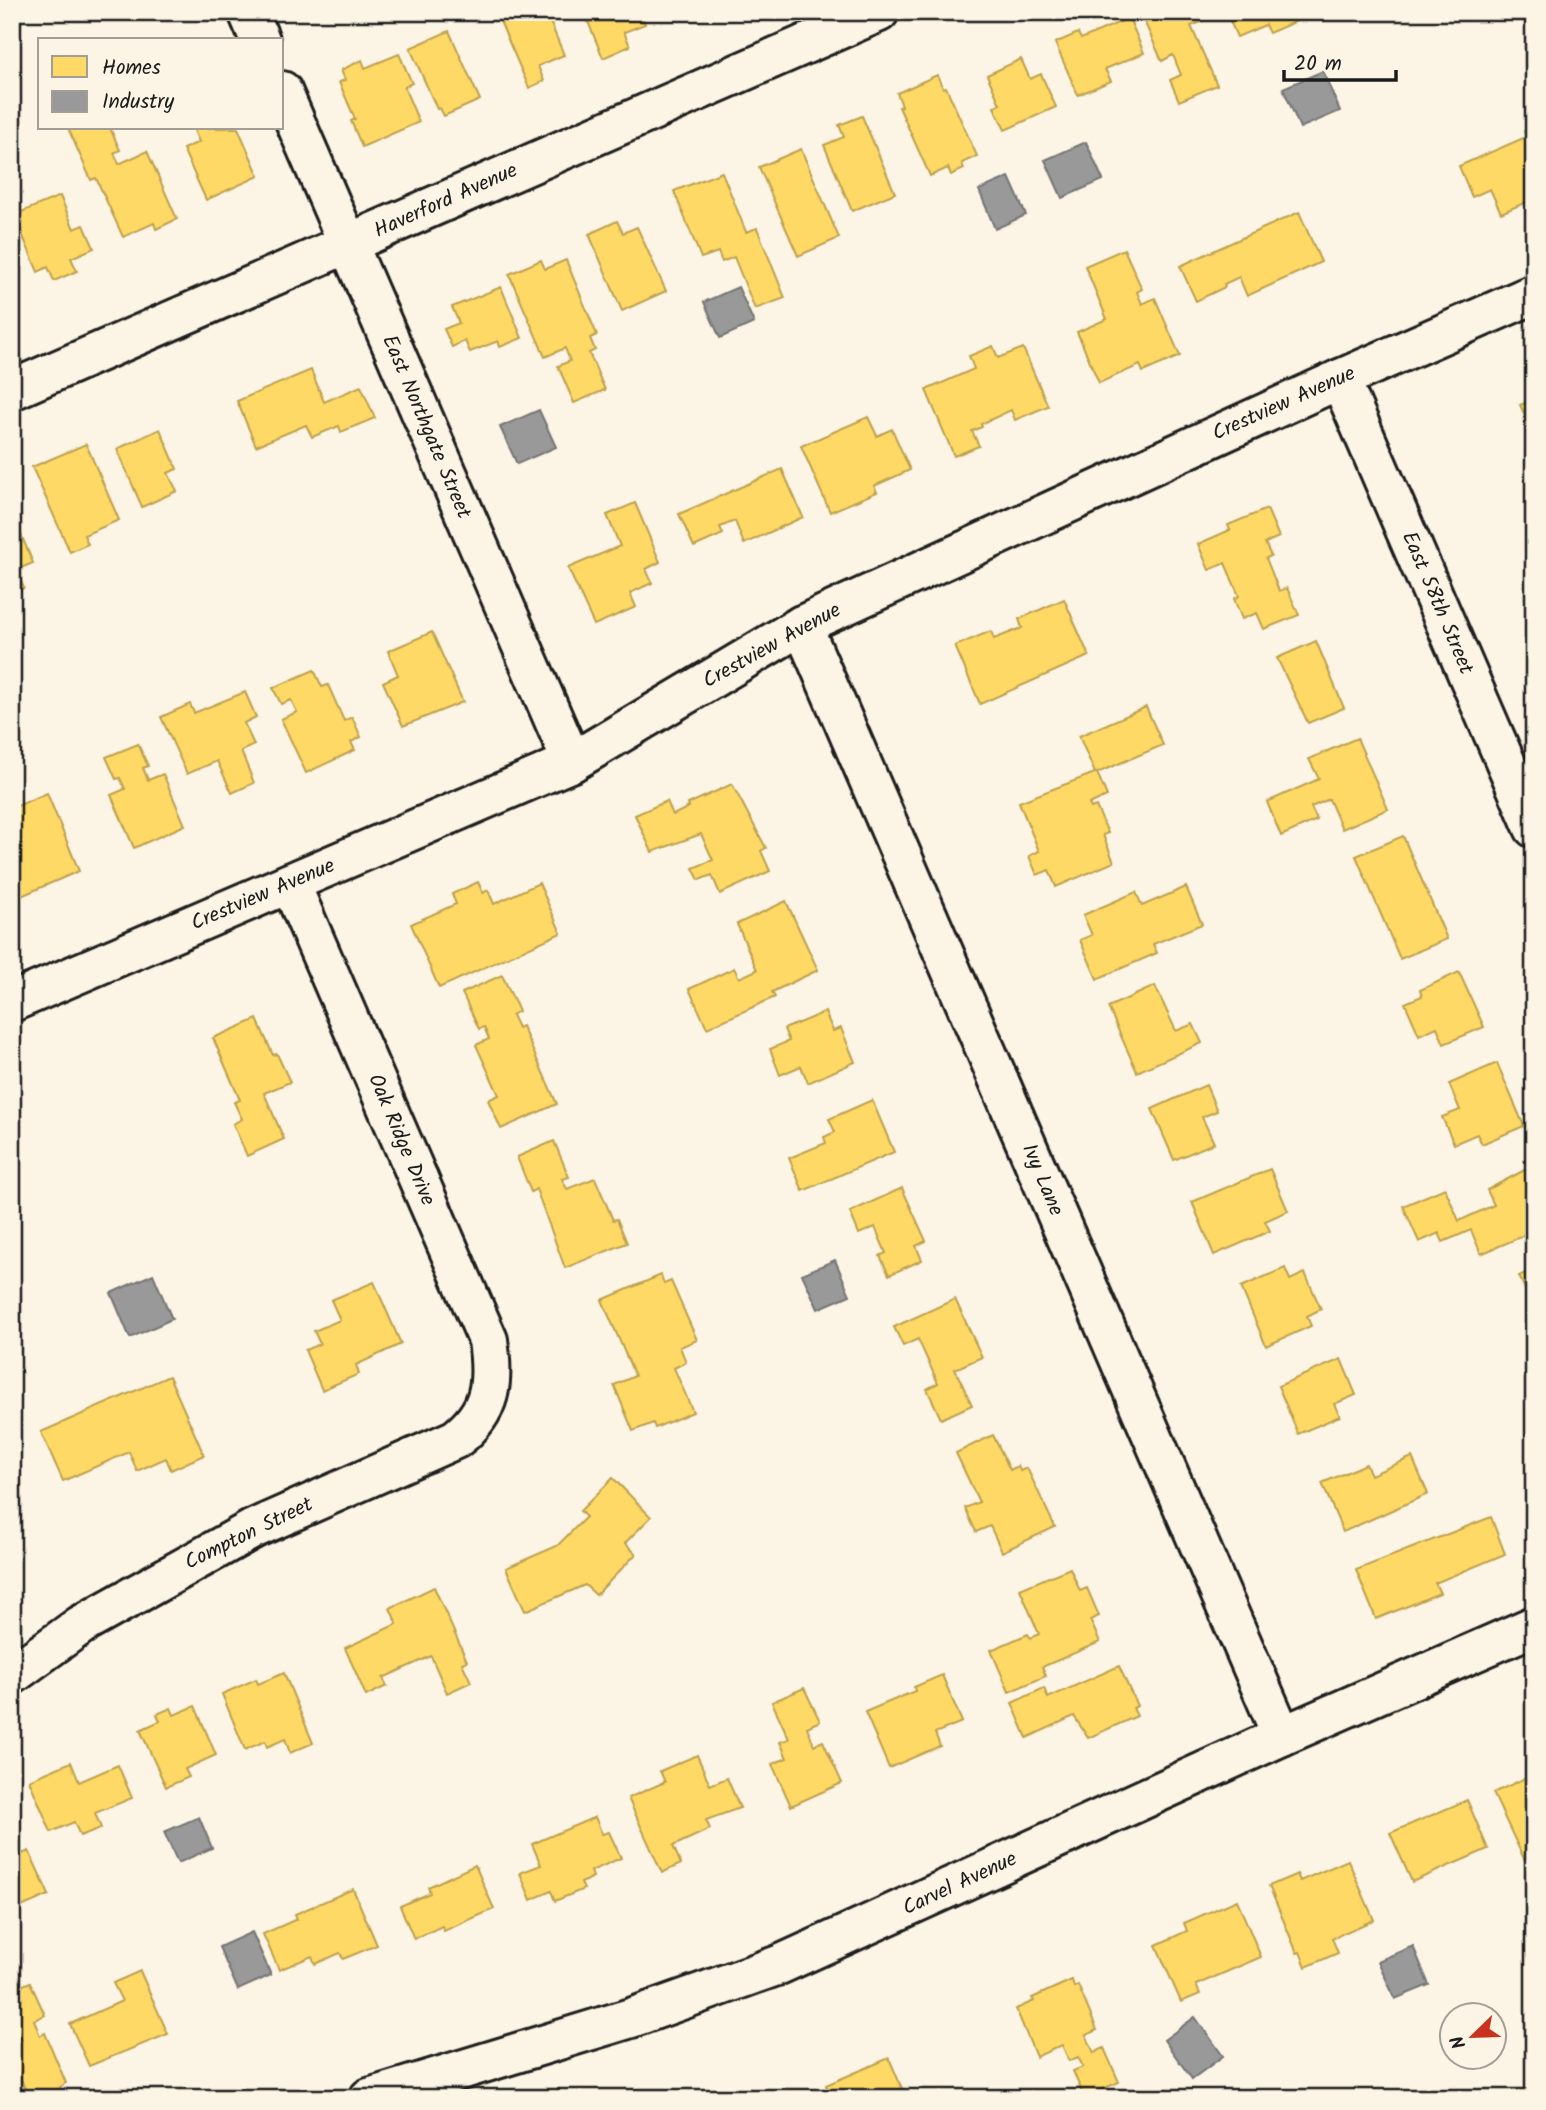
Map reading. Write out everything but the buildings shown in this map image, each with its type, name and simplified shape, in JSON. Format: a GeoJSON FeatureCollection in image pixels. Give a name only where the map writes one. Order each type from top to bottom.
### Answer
{"type":"FeatureCollection","features":[{"type":"Feature","properties":{"kind":"street"},"geometry":{"type":"LineString","coordinates":[[248,12],[259,38]]}},
{"type":"Feature","properties":{"kind":"street","name":"Haverford Avenue"},"geometry":{"type":"LineString","coordinates":[[12,390],[879,12]]}},
{"type":"Feature","properties":{"kind":"street","name":"East Northgate Street"},"geometry":{"type":"LineString","coordinates":[[284,96],[572,762]]}},
{"type":"Feature","properties":{"kind":"street","name":"Crestview Avenue"},"geometry":{"type":"LineString","coordinates":[[12,1002],[572,762],[802,625],[1340,379],[1534,294]]}},
{"type":"Feature","properties":{"kind":"street","name":"East 58th Street"},"geometry":{"type":"LineString","coordinates":[[1340,379],[1534,828]]}},
{"type":"Feature","properties":{"kind":"street","name":"Ivy Lane"},"geometry":{"type":"LineString","coordinates":[[802,625],[1282,1736]]}},
{"type":"Feature","properties":{"kind":"street","name":"Oak Ridge Drive"},"geometry":{"type":"LineString","coordinates":[[290,883],[488,1340],[492,1379],[486,1402]]}},
{"type":"Feature","properties":{"kind":"street","name":"Compton Street"},"geometry":{"type":"LineString","coordinates":[[12,1675],[80,1625],[253,1529],[456,1439],[475,1420],[486,1402]]}},
{"type":"Feature","properties":{"kind":"street","name":"Carvel Avenue"},"geometry":{"type":"LineString","coordinates":[[369,2098],[632,2018],[779,1965],[1282,1736],[1534,1626]]}}]}
